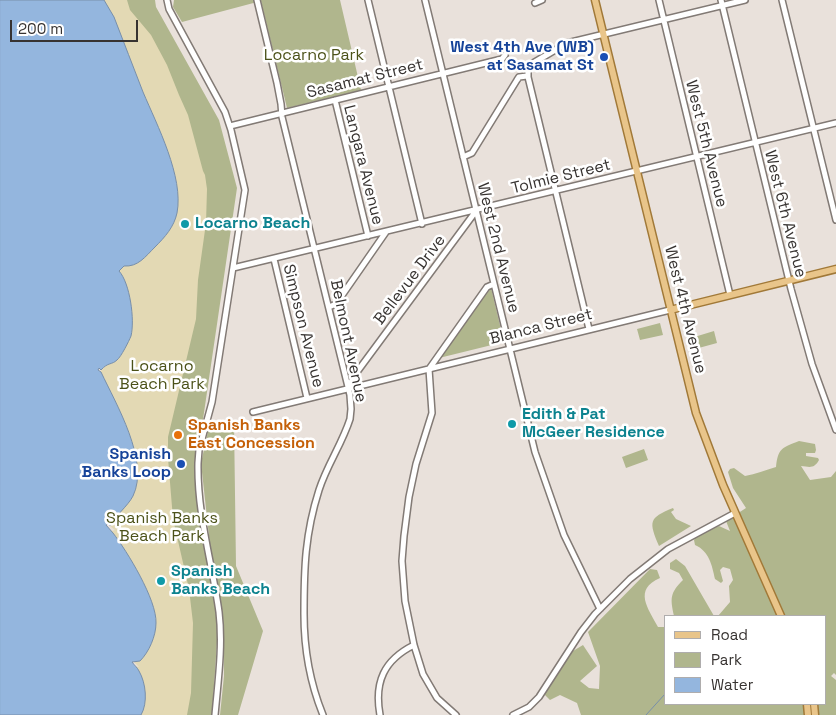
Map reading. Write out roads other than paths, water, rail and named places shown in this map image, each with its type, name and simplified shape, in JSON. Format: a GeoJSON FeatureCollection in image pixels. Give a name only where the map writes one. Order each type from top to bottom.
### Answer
{"type":"FeatureCollection","features":[{"type":"Feature","properties":{"kind":"main road","name":"West 4th Avenue"},"geometry":{"type":"LineString","coordinates":[[595,0],[696,413],[735,513],[781,615]]}},
{"type":"Feature","properties":{"kind":"main road","name":"Blanca Street"},"geometry":{"type":"LineString","coordinates":[[670,310],[836,269]]}},
{"type":"Feature","properties":{"kind":"street"},"geometry":{"type":"LineString","coordinates":[[168,0],[169,9],[225,112],[242,172],[245,190],[212,402],[199,450],[198,464],[206,549],[216,596],[220,628],[219,672],[215,715]]}},
{"type":"Feature","properties":{"kind":"street","name":"Belmont Avenue"},"geometry":{"type":"LineString","coordinates":[[257,0],[348,388],[351,409],[350,419],[320,489],[308,532],[304,560],[305,642],[312,679],[323,715]]}},
{"type":"Feature","properties":{"kind":"street"},"geometry":{"type":"LineString","coordinates":[[368,0],[422,224]]}},
{"type":"Feature","properties":{"kind":"street","name":"West 2nd Avenue"},"geometry":{"type":"LineString","coordinates":[[425,0],[527,421],[547,488],[570,550],[600,609]]}},
{"type":"Feature","properties":{"kind":"street"},"geometry":{"type":"LineString","coordinates":[[535,3],[542,0]]}},
{"type":"Feature","properties":{"kind":"street","name":"West 5th Avenue"},"geometry":{"type":"LineString","coordinates":[[659,0],[730,295]]}},
{"type":"Feature","properties":{"kind":"street"},"geometry":{"type":"LineString","coordinates":[[589,330],[527,76],[530,64],[562,46],[664,20],[721,3],[744,0]]}},
{"type":"Feature","properties":{"kind":"street"},"geometry":{"type":"LineString","coordinates":[[782,0],[836,220]]}},
{"type":"Feature","properties":{"kind":"street","name":"West 6th Avenue"},"geometry":{"type":"LineString","coordinates":[[721,3],[789,281],[812,364],[836,430]]}},
{"type":"Feature","properties":{"kind":"street","name":"Sasamat Street"},"geometry":{"type":"LineString","coordinates":[[230,126],[502,59],[506,55]]}},
{"type":"Feature","properties":{"kind":"street"},"geometry":{"type":"LineString","coordinates":[[463,157],[472,153],[517,80],[520,77],[527,76]]}},
{"type":"Feature","properties":{"kind":"street","name":"Langara Avenue"},"geometry":{"type":"LineString","coordinates":[[335,100],[368,236]]}},
{"type":"Feature","properties":{"kind":"street","name":"Tolmie Street"},"geometry":{"type":"LineString","coordinates":[[233,268],[836,123]]}},
{"type":"Feature","properties":{"kind":"street","name":"Bellevue Drive"},"geometry":{"type":"LineString","coordinates":[[348,388],[354,376],[476,211]]}},
{"type":"Feature","properties":{"kind":"street","name":"Langara Avenue"},"geometry":{"type":"LineString","coordinates":[[328,307],[336,304],[386,232]]}},
{"type":"Feature","properties":{"kind":"street","name":"Simpson Avenue"},"geometry":{"type":"LineString","coordinates":[[274,259],[308,398]]}},
{"type":"Feature","properties":{"kind":"street"},"geometry":{"type":"LineString","coordinates":[[456,715],[437,698],[423,674],[414,645],[403,583],[404,536],[416,464],[432,413],[429,368],[487,288],[494,284]]}},
{"type":"Feature","properties":{"kind":"street","name":"Blanca Street"},"geometry":{"type":"LineString","coordinates":[[253,412],[670,310]]}},
{"type":"Feature","properties":{"kind":"street"},"geometry":{"type":"LineString","coordinates":[[513,715],[529,707],[539,697],[581,632],[600,609],[630,579],[668,549],[735,513]]}},
{"type":"Feature","properties":{"kind":"street"},"geometry":{"type":"LineString","coordinates":[[380,715],[380,682],[385,670],[394,657],[414,645]]}},
{"type":"Feature","properties":{"kind":"water"},"geometry":{"type":"Polygon","coordinates":[[[0,0],[104,0],[114,17],[162,135],[177,184],[177,213],[169,232],[141,261],[133,265],[124,266],[119,271],[126,284],[131,302],[131,336],[119,358],[98,370],[101,372],[129,433],[137,466],[137,482],[133,496],[110,526],[106,525],[133,563],[147,589],[155,613],[156,628],[151,644],[140,661],[132,662],[139,671],[145,687],[145,705],[141,715],[0,715],[0,0]]]}},
{"type":"Feature","properties":{"kind":"waterway"},"geometry":{"type":"LineString","coordinates":[[646,715],[664,695]]}},
{"type":"Feature","properties":{"kind":"place","name":"West 4th Ave (WB) at Sasamat St"},"geometry":{"type":"Point","coordinates":[604,57]}},
{"type":"Feature","properties":{"kind":"place","name":"Locarno Beach"},"geometry":{"type":"Point","coordinates":[185,224]}},
{"type":"Feature","properties":{"kind":"place","name":"Edith & Pat McGeer Residence"},"geometry":{"type":"Point","coordinates":[512,424]}},
{"type":"Feature","properties":{"kind":"place","name":"Spanish Banks East Concession"},"geometry":{"type":"Point","coordinates":[178,435]}},
{"type":"Feature","properties":{"kind":"place","name":"Spanish Banks Loop"},"geometry":{"type":"Point","coordinates":[181,464]}},
{"type":"Feature","properties":{"kind":"place","name":"Spanish Banks Beach"},"geometry":{"type":"Point","coordinates":[161,581]}},
{"type":"Feature","properties":{"kind":"park label","name":"Locarno Park"},"geometry":{"type":"Point","coordinates":[314,56]}},
{"type":"Feature","properties":{"kind":"park label","name":"Locarno Beach Park"},"geometry":{"type":"Point","coordinates":[162,376]}},
{"type":"Feature","properties":{"kind":"park label","name":"Spanish Banks Beach Park"},"geometry":{"type":"Point","coordinates":[162,528]}}]}
